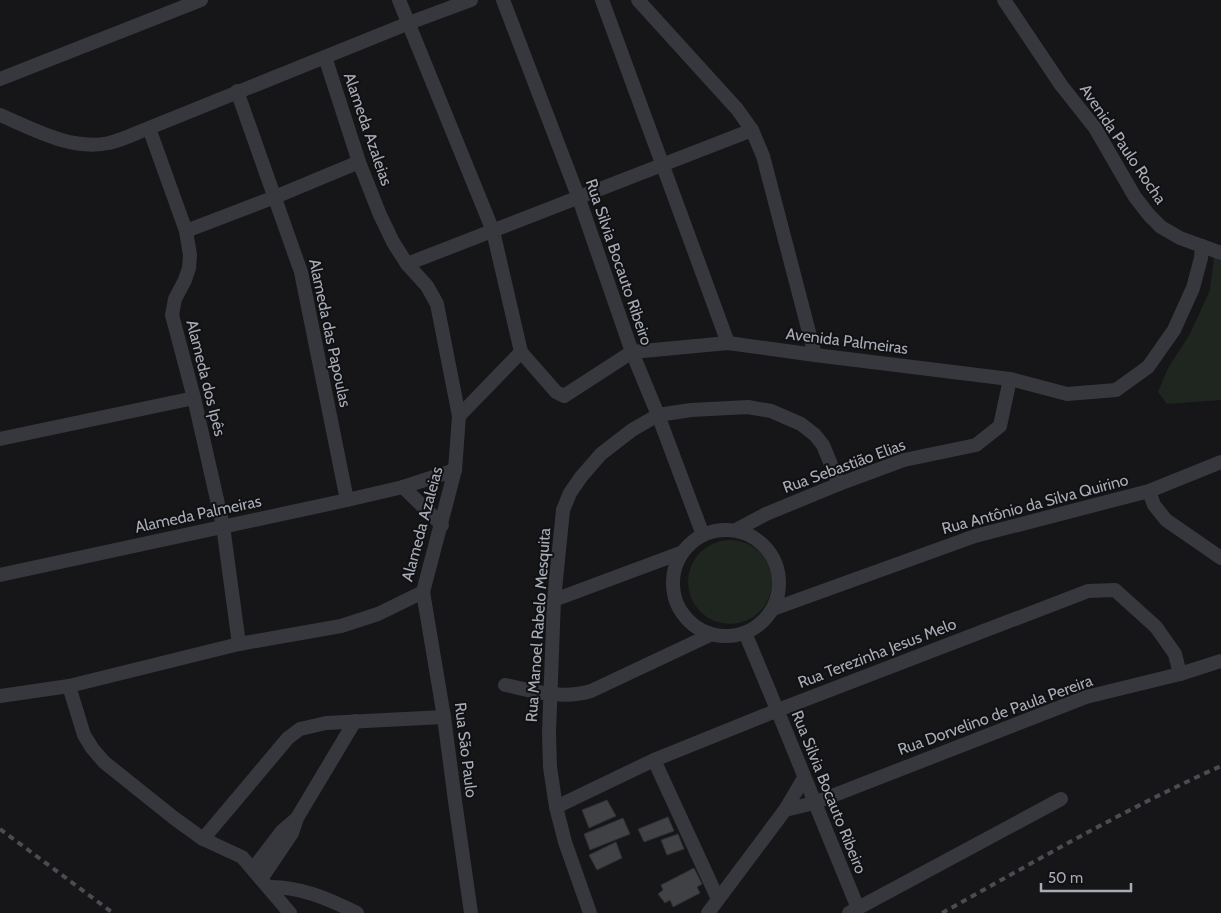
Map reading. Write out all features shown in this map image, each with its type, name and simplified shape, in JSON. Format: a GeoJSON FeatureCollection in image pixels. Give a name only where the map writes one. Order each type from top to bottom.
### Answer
{"type":"FeatureCollection","features":[{"type":"Feature","properties":{"kind":"street"},"geometry":{"type":"LineString","coordinates":[[0,79],[201,0]]}},
{"type":"Feature","properties":{"kind":"street"},"geometry":{"type":"LineString","coordinates":[[399,0],[493,232],[521,352],[459,416]]}},
{"type":"Feature","properties":{"kind":"street"},"geometry":{"type":"LineString","coordinates":[[0,116],[63,140],[82,144],[108,143],[408,23],[471,0]]}},
{"type":"Feature","properties":{"kind":"street","name":"Rua Silvia Bocauto Ribeiro"},"geometry":{"type":"LineString","coordinates":[[504,0],[578,196],[632,352],[703,535]]}},
{"type":"Feature","properties":{"kind":"street"},"geometry":{"type":"LineString","coordinates":[[602,0],[728,343]]}},
{"type":"Feature","properties":{"kind":"street"},"geometry":{"type":"LineString","coordinates":[[638,0],[737,109],[752,130],[763,156],[815,355]]}},
{"type":"Feature","properties":{"kind":"street","name":"Avenida Paulo Rocha"},"geometry":{"type":"LineString","coordinates":[[1004,0],[1061,86],[1095,128],[1135,198],[1149,216],[1161,227],[1180,238],[1221,253]]}},
{"type":"Feature","properties":{"kind":"street","name":"Alameda Azaleias"},"geometry":{"type":"LineString","coordinates":[[0,696],[69,686],[239,644],[341,626],[378,614],[424,592],[455,470],[459,416],[437,304],[427,286],[407,264],[393,242],[380,215],[359,162],[325,57]]}},
{"type":"Feature","properties":{"kind":"street","name":"Alameda das Papoulas"},"geometry":{"type":"LineString","coordinates":[[237,91],[302,272],[347,500]]}},
{"type":"Feature","properties":{"kind":"street","name":"Alameda dos Ipês"},"geometry":{"type":"LineString","coordinates":[[149,128],[186,231],[190,255],[189,268],[175,299],[172,315],[194,398],[223,526],[239,644]]}},
{"type":"Feature","properties":{"kind":"street"},"geometry":{"type":"LineString","coordinates":[[407,264],[752,130]]}},
{"type":"Feature","properties":{"kind":"street"},"geometry":{"type":"LineString","coordinates":[[186,231],[276,197],[359,162]]}},
{"type":"Feature","properties":{"kind":"street","name":"Avenida Palmeiras"},"geometry":{"type":"LineString","coordinates":[[521,352],[556,392],[564,396],[632,352],[728,343],[1010,379],[1067,394],[1116,390],[1148,367],[1174,330],[1193,288],[1202,246]]}},
{"type":"Feature","properties":{"kind":"street","name":"Rua Sebastião Elias"},"geometry":{"type":"LineString","coordinates":[[736,530],[766,514],[904,460],[976,445],[1000,426],[1010,379]]}},
{"type":"Feature","properties":{"kind":"street"},"geometry":{"type":"LineString","coordinates":[[0,439],[194,398]]}},
{"type":"Feature","properties":{"kind":"street","name":"Rua Manoel Rabelo Mesquita"},"geometry":{"type":"LineString","coordinates":[[590,913],[565,842],[556,807],[550,767],[549,732],[554,600],[563,510],[570,494],[581,477],[601,454],[632,430],[658,415],[691,410],[748,407],[771,411],[801,424],[815,435],[823,445],[839,484]]}},
{"type":"Feature","properties":{"kind":"street","name":"Rua Antônio da Silva Quirino"},"geometry":{"type":"LineString","coordinates":[[773,609],[975,536],[1149,492],[1221,462]]}},
{"type":"Feature","properties":{"kind":"street","name":"Alameda Palmeiras"},"geometry":{"type":"LineString","coordinates":[[0,575],[347,500],[403,487],[455,470]]}},
{"type":"Feature","properties":{"kind":"street"},"geometry":{"type":"LineString","coordinates":[[403,487],[442,525]]}},
{"type":"Feature","properties":{"kind":"street"},"geometry":{"type":"LineString","coordinates":[[1149,492],[1154,505],[1166,520],[1221,558]]}},
{"type":"Feature","properties":{"kind":"street"},"geometry":{"type":"LineString","coordinates":[[757,539],[766,514]]}},
{"type":"Feature","properties":{"kind":"street"},"geometry":{"type":"LineString","coordinates":[[719,530],[736,530],[757,539],[768,550],[776,563],[779,579],[778,594],[773,609],[761,624],[745,634],[727,637],[710,635],[686,619],[678,607],[673,593],[673,578],[676,564],[692,542],[703,535],[719,530]]}},
{"type":"Feature","properties":{"kind":"street"},"geometry":{"type":"LineString","coordinates":[[554,600],[683,552]]}},
{"type":"Feature","properties":{"kind":"street","name":"Rua Terezinha Jesus Melo"},"geometry":{"type":"LineString","coordinates":[[556,807],[654,760],[778,710],[1088,591],[1115,590],[1122,596],[1156,627],[1174,654],[1180,674]]}},
{"type":"Feature","properties":{"kind":"street","name":"Rua São Paulo"},"geometry":{"type":"LineString","coordinates":[[424,592],[444,717],[471,913]]}},
{"type":"Feature","properties":{"kind":"street","name":"Rua Silvia Bocauto Ribeiro"},"geometry":{"type":"LineString","coordinates":[[745,634],[778,710],[853,911]]}},
{"type":"Feature","properties":{"kind":"street"},"geometry":{"type":"LineString","coordinates":[[505,685],[570,696],[591,691],[710,635]]}},
{"type":"Feature","properties":{"kind":"street","name":"Rua Dorvelino de Paula Pereira"},"geometry":{"type":"LineString","coordinates":[[785,810],[814,803],[1086,697],[1180,674],[1221,661]]}},
{"type":"Feature","properties":{"kind":"street"},"geometry":{"type":"LineString","coordinates":[[69,686],[81,727],[92,748],[104,762],[203,839],[242,857],[290,913]]}},
{"type":"Feature","properties":{"kind":"street"},"geometry":{"type":"LineString","coordinates":[[203,839],[288,738],[300,729],[310,726],[354,721],[444,717]]}},
{"type":"Feature","properties":{"kind":"street"},"geometry":{"type":"LineString","coordinates":[[261,878],[292,833],[297,818],[354,721]]}},
{"type":"Feature","properties":{"kind":"street"},"geometry":{"type":"LineString","coordinates":[[654,760],[718,899]]}},
{"type":"Feature","properties":{"kind":"street"},"geometry":{"type":"LineString","coordinates":[[708,913],[785,810],[804,778]]}},
{"type":"Feature","properties":{"kind":"street"},"geometry":{"type":"LineString","coordinates":[[853,911],[1060,799]]}},
{"type":"Feature","properties":{"kind":"street"},"geometry":{"type":"LineString","coordinates":[[261,878],[335,902],[357,913]]}},
{"type":"Feature","properties":{"kind":"shaded area"},"geometry":{"type":"Polygon","coordinates":[[[1214,257],[1221,260],[1221,400],[1167,404],[1158,392],[1168,368],[1190,334],[1210,290],[1214,257]]]}},
{"type":"Feature","properties":{"kind":"shaded area"},"geometry":{"type":"Polygon","coordinates":[[[730,540],[746,543],[760,552],[769,566],[772,582],[769,598],[760,612],[746,621],[730,624],[714,621],[700,612],[691,598],[688,582],[691,566],[700,552],[714,543],[730,540]]]}},
{"type":"Feature","properties":{"kind":"building"},"geometry":{"type":"Polygon","coordinates":[[[607,800],[616,816],[589,828],[582,810],[607,800]]]}},
{"type":"Feature","properties":{"kind":"building"},"geometry":{"type":"Polygon","coordinates":[[[668,817],[674,831],[644,842],[638,829],[668,817]]]}},
{"type":"Feature","properties":{"kind":"building"},"geometry":{"type":"Polygon","coordinates":[[[623,818],[630,834],[590,850],[584,834],[623,818]]]}},
{"type":"Feature","properties":{"kind":"building"},"geometry":{"type":"Polygon","coordinates":[[[678,834],[684,849],[667,855],[661,840],[678,834]]]}},
{"type":"Feature","properties":{"kind":"building"},"geometry":{"type":"Polygon","coordinates":[[[616,842],[622,858],[597,870],[589,855],[616,842]]]}},
{"type":"Feature","properties":{"kind":"building"},"geometry":{"type":"Polygon","coordinates":[[[694,868],[702,884],[697,887],[700,893],[673,907],[670,900],[665,903],[658,894],[663,890],[661,885],[694,868]]]}},
{"type":"Feature","properties":{"kind":"railway"},"geometry":{"type":"LineString","coordinates":[[942,913],[1115,818],[1221,766]]}},
{"type":"Feature","properties":{"kind":"railway"},"geometry":{"type":"LineString","coordinates":[[0,829],[113,913]]}}]}
